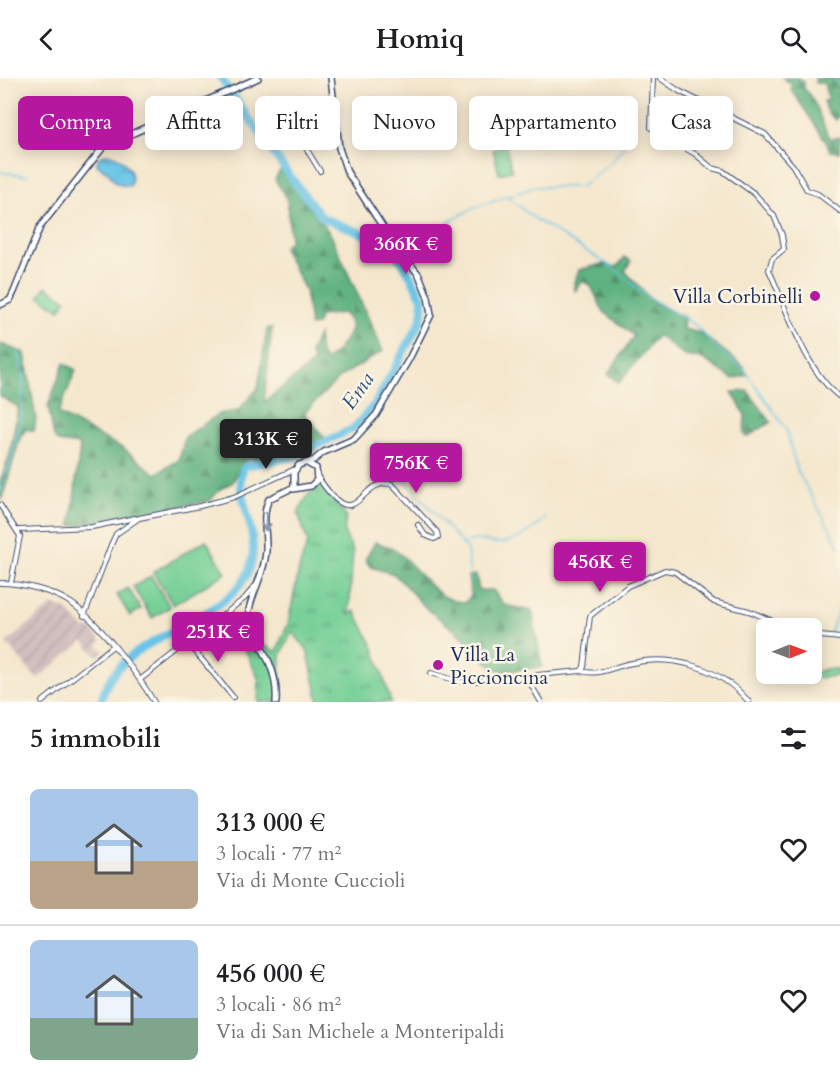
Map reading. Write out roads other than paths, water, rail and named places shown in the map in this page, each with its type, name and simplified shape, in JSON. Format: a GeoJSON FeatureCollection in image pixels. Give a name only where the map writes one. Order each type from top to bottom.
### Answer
{"type":"FeatureCollection","features":[{"type":"Feature","properties":{"kind":"street"},"geometry":{"type":"LineString","coordinates":[[0,305],[12,297],[40,227],[104,146],[258,78]]}},
{"type":"Feature","properties":{"kind":"street"},"geometry":{"type":"LineString","coordinates":[[331,78],[333,96]]}},
{"type":"Feature","properties":{"kind":"street"},"geometry":{"type":"LineString","coordinates":[[653,78],[651,128],[744,186],[774,216],[782,235],[784,249],[772,259],[769,270],[812,363],[824,384],[840,397]]}},
{"type":"Feature","properties":{"kind":"street"},"geometry":{"type":"LineString","coordinates":[[660,78],[679,91],[765,134],[794,166],[807,190],[818,194],[840,211]]}},
{"type":"Feature","properties":{"kind":"street"},"geometry":{"type":"LineString","coordinates":[[307,150],[320,171]]}},
{"type":"Feature","properties":{"kind":"street"},"geometry":{"type":"LineString","coordinates":[[0,506],[11,525],[19,530],[82,528],[139,518],[200,506],[256,489],[299,465],[354,439],[376,415],[409,359],[430,315],[429,297],[419,275],[390,238],[347,172],[339,150]]}},
{"type":"Feature","properties":{"kind":"street"},"geometry":{"type":"LineString","coordinates":[[318,458],[314,466],[318,477],[342,506],[354,504],[380,485],[392,484],[437,532],[438,537],[434,539],[425,535],[418,525]]}},
{"type":"Feature","properties":{"kind":"street"},"geometry":{"type":"LineString","coordinates":[[307,463],[314,466]]}},
{"type":"Feature","properties":{"kind":"street"},"geometry":{"type":"LineString","coordinates":[[288,491],[294,487],[295,469]]}},
{"type":"Feature","properties":{"kind":"street"},"geometry":{"type":"LineString","coordinates":[[284,475],[304,487]]}},
{"type":"Feature","properties":{"kind":"street"},"geometry":{"type":"LineString","coordinates":[[315,483],[318,477]]}},
{"type":"Feature","properties":{"kind":"street"},"geometry":{"type":"LineString","coordinates":[[249,610],[265,560],[267,502],[272,497],[288,491],[315,483],[323,484]]}},
{"type":"Feature","properties":{"kind":"street"},"geometry":{"type":"LineString","coordinates":[[84,616],[116,534],[139,518]]}},
{"type":"Feature","properties":{"kind":"street"},"geometry":{"type":"LineString","coordinates":[[11,583],[19,530]]}},
{"type":"Feature","properties":{"kind":"street"},"geometry":{"type":"LineString","coordinates":[[581,671],[584,667],[590,616],[628,586],[665,570],[675,572],[714,602],[765,618]]}},
{"type":"Feature","properties":{"kind":"street"},"geometry":{"type":"LineString","coordinates":[[0,583],[11,583],[60,597],[74,605],[138,676],[154,702]]}},
{"type":"Feature","properties":{"kind":"street"},"geometry":{"type":"LineString","coordinates":[[138,676],[245,598],[255,586]]}},
{"type":"Feature","properties":{"kind":"street"},"geometry":{"type":"LineString","coordinates":[[251,630],[271,663],[276,685],[276,702]]}},
{"type":"Feature","properties":{"kind":"street"},"geometry":{"type":"LineString","coordinates":[[822,636],[840,638]]}},
{"type":"Feature","properties":{"kind":"street"},"geometry":{"type":"LineString","coordinates":[[186,642],[233,697]]}},
{"type":"Feature","properties":{"kind":"street"},"geometry":{"type":"LineString","coordinates":[[42,702],[113,646]]}},
{"type":"Feature","properties":{"kind":"street"},"geometry":{"type":"LineString","coordinates":[[431,674],[461,682],[609,670],[640,662],[691,665],[719,675],[749,702]]}},
{"type":"Feature","properties":{"kind":"street"},"geometry":{"type":"LineString","coordinates":[[526,676],[541,702]]}},
{"type":"Feature","properties":{"kind":"water"},"geometry":{"type":"Polygon","coordinates":[[[106,154],[117,157],[126,165],[132,180],[130,186],[116,184],[108,172],[97,165],[98,158],[106,154]]]}},
{"type":"Feature","properties":{"kind":"waterway","name":"Ema"},"geometry":{"type":"LineString","coordinates":[[101,702],[109,681],[123,663],[162,636],[206,613],[241,584],[250,568],[253,552],[252,535],[241,490],[241,477],[245,466],[293,457],[354,428],[375,404],[420,322],[423,310],[422,298],[405,266],[391,249],[359,232],[323,218],[288,174],[221,78]]}},
{"type":"Feature","properties":{"kind":"waterway"},"geometry":{"type":"LineString","coordinates":[[835,78],[840,84]]}},
{"type":"Feature","properties":{"kind":"waterway"},"geometry":{"type":"LineString","coordinates":[[406,247],[473,208],[535,187],[581,187],[610,163],[621,150]]}},
{"type":"Feature","properties":{"kind":"waterway"},"geometry":{"type":"LineString","coordinates":[[0,172],[29,176]]}},
{"type":"Feature","properties":{"kind":"waterway"},"geometry":{"type":"LineString","coordinates":[[508,197],[532,217],[615,269],[648,297],[694,324],[720,351],[744,369],[786,429],[797,470],[840,547]]}},
{"type":"Feature","properties":{"kind":"waterway"},"geometry":{"type":"LineString","coordinates":[[0,493],[20,423],[23,387],[18,351]]}},
{"type":"Feature","properties":{"kind":"waterway"},"geometry":{"type":"LineString","coordinates":[[376,441],[405,480],[467,549],[471,583]]}},
{"type":"Feature","properties":{"kind":"waterway"},"geometry":{"type":"LineString","coordinates":[[464,544],[476,540],[496,543],[510,541],[530,531],[547,517]]}},
{"type":"Feature","properties":{"kind":"waterway"},"geometry":{"type":"LineString","coordinates":[[830,634],[840,605]]}},
{"type":"Feature","properties":{"kind":"tunnel"},"geometry":{"type":"LineString","coordinates":[[249,610],[251,630]]}},
{"type":"Feature","properties":{"kind":"place","name":"Villa Corbinelli"},"geometry":{"type":"Point","coordinates":[815,296]}},
{"type":"Feature","properties":{"kind":"place","name":"Villa La Piccioncina"},"geometry":{"type":"Point","coordinates":[438,665]}}]}
